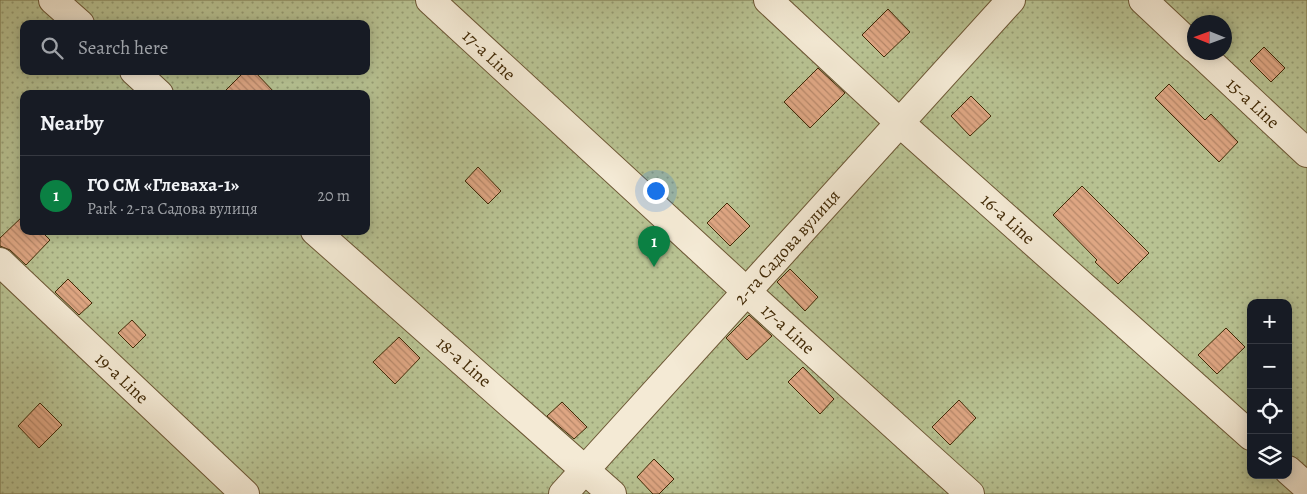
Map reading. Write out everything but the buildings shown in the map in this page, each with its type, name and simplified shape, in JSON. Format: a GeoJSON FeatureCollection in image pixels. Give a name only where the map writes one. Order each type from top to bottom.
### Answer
{"type":"FeatureCollection","features":[{"type":"Feature","properties":{"kind":"street"},"geometry":{"type":"LineString","coordinates":[[53,0],[76,20]]}},
{"type":"Feature","properties":{"kind":"street","name":"17-a Line"},"geometry":{"type":"LineString","coordinates":[[430,0],[970,494]]}},
{"type":"Feature","properties":{"kind":"street","name":"16-a Line"},"geometry":{"type":"LineString","coordinates":[[768,0],[900,123],[1249,434]]}},
{"type":"Feature","properties":{"kind":"street","name":"2-га Садова вулиця"},"geometry":{"type":"LineString","coordinates":[[563,494],[1011,0]]}},
{"type":"Feature","properties":{"kind":"street"},"geometry":{"type":"LineString","coordinates":[[1143,0],[1187,41]]}},
{"type":"Feature","properties":{"kind":"street","name":"15-a Line"},"geometry":{"type":"LineString","coordinates":[[1208,60],[1307,153]]}},
{"type":"Feature","properties":{"kind":"street"},"geometry":{"type":"LineString","coordinates":[[138,75],[155,90]]}},
{"type":"Feature","properties":{"kind":"street","name":"18-a Line"},"geometry":{"type":"LineString","coordinates":[[320,235],[612,494]]}},
{"type":"Feature","properties":{"kind":"street","name":"19-a Line"},"geometry":{"type":"LineString","coordinates":[[0,262],[245,494]]}},
{"type":"Feature","properties":{"kind":"street"},"geometry":{"type":"LineString","coordinates":[[1292,474],[1307,487]]}},
{"type":"Feature","properties":{"kind":"green space"},"geometry":{"type":"Polygon","coordinates":[[[0,0],[1307,0],[1307,494],[0,494],[0,0]]]}},
{"type":"Feature","properties":{"kind":"place","name":"ГО СМ «Глеваха-1»"},"geometry":{"type":"Point","coordinates":[654,267]}}]}
